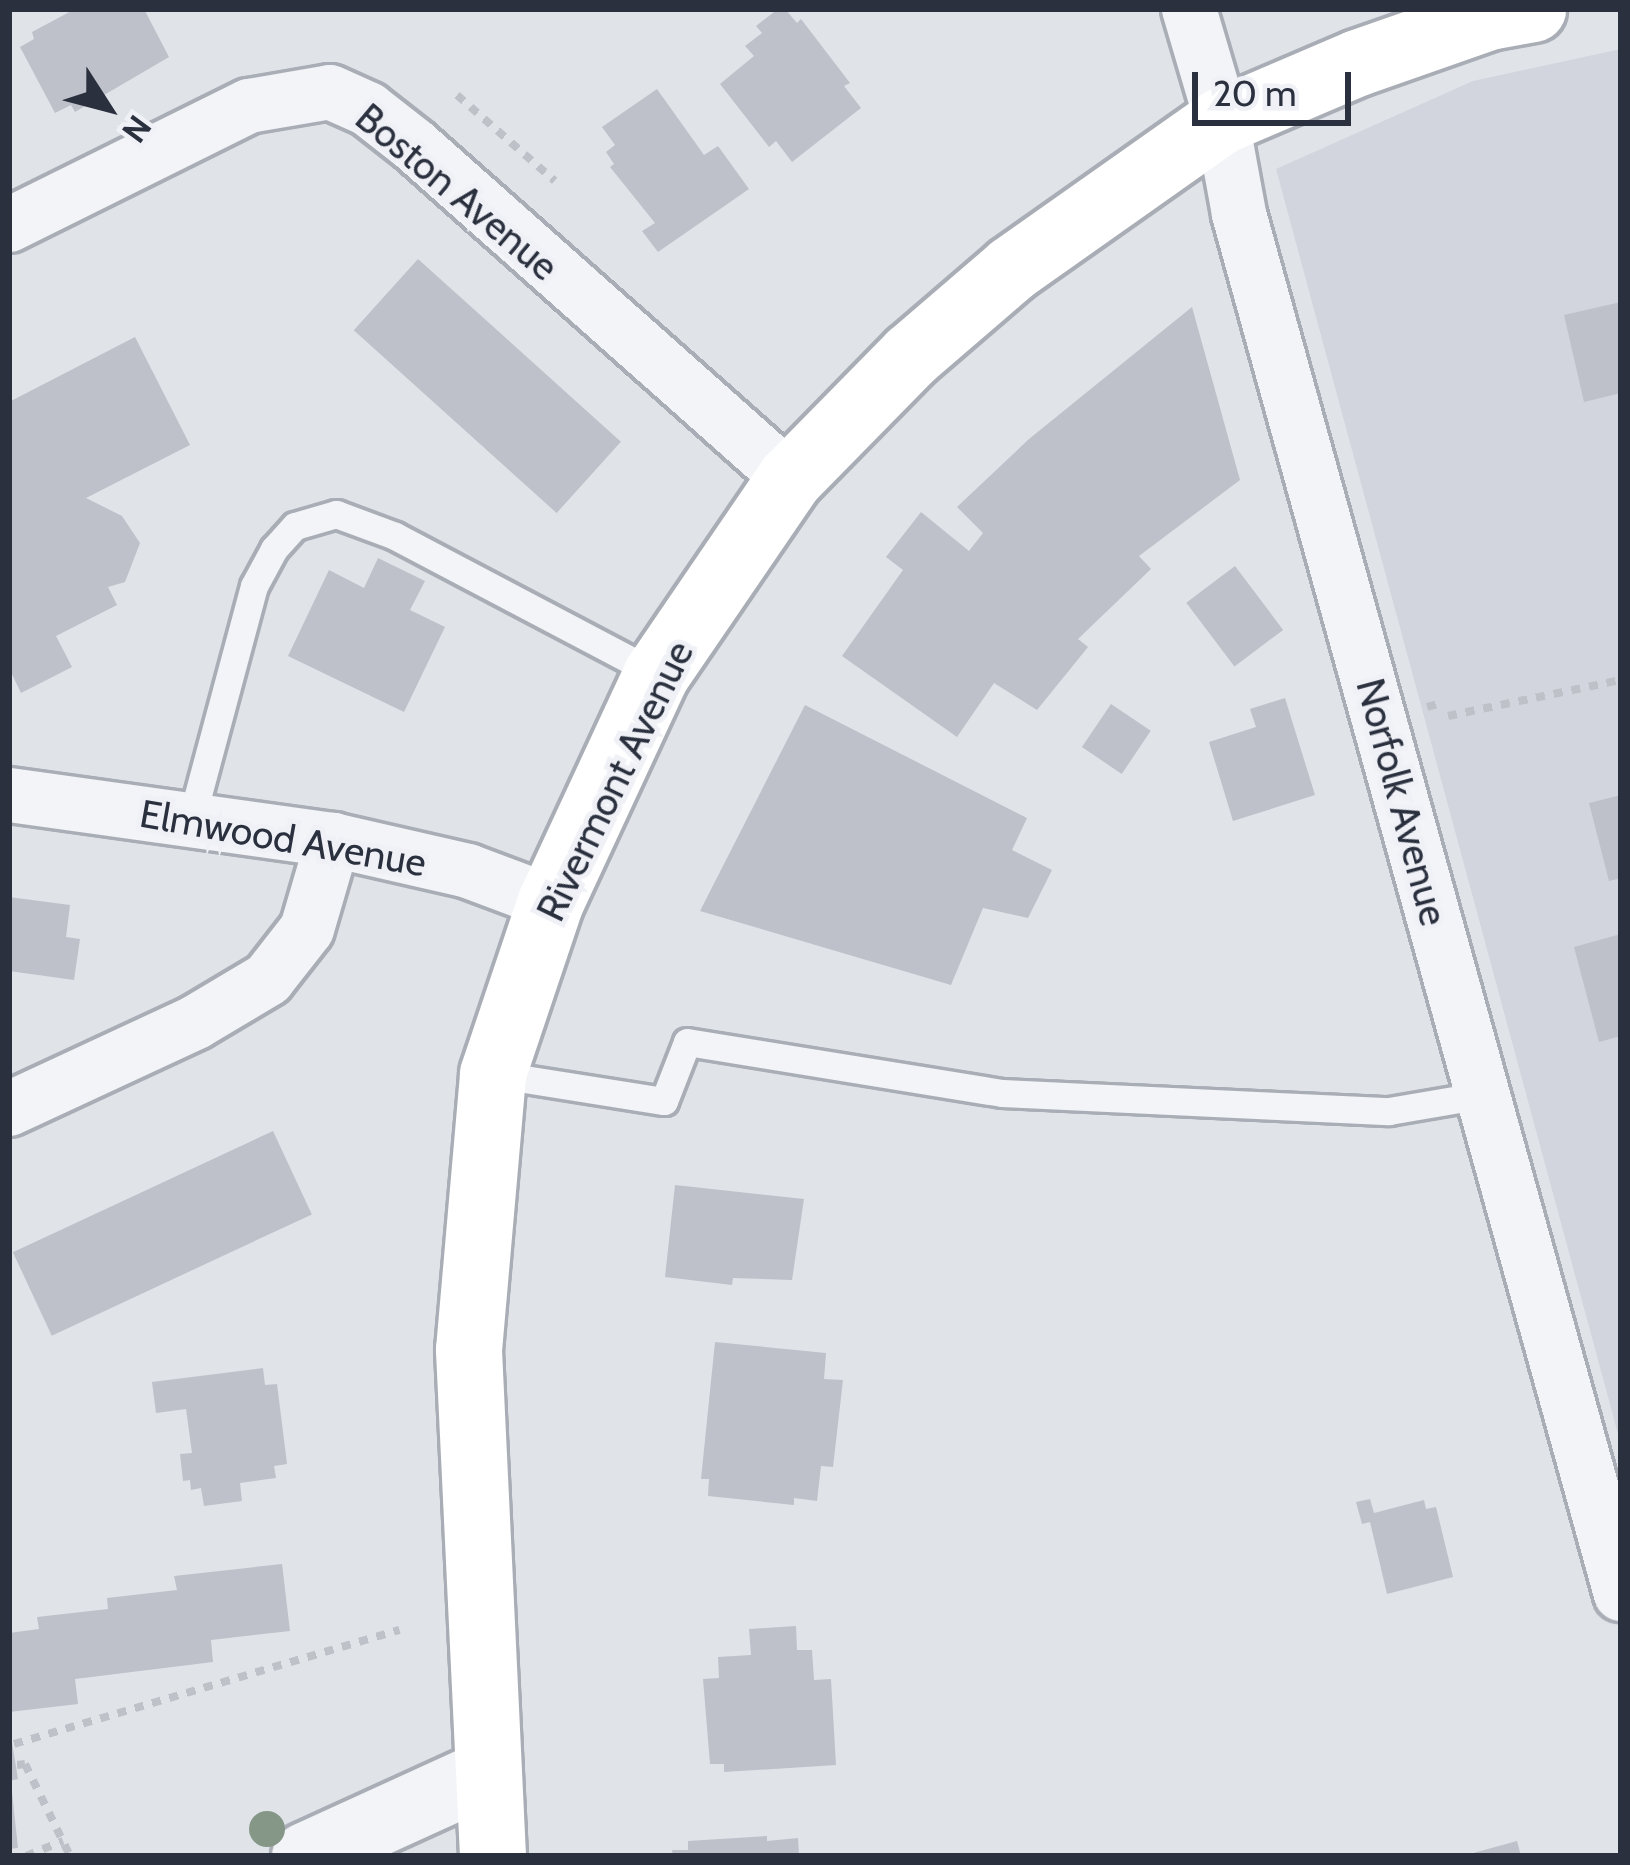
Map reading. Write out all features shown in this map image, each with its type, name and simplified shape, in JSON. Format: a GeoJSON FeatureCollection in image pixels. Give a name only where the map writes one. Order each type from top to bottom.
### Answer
{"type":"FeatureCollection","features":[{"type":"Feature","properties":{"kind":"main road","name":"Rivermont Avenue"},"geometry":{"type":"LineString","coordinates":[[493,1856],[470,1350],[493,1074],[551,902],[657,674],[790,479],[911,356],[1012,269],[1222,121],[1358,62],[1490,17],[1533,9]]}},
{"type":"Feature","properties":{"kind":"street","name":"Norfolk Avenue"},"geometry":{"type":"LineString","coordinates":[[1190,9],[1222,121],[1239,214],[1621,1594]]}},
{"type":"Feature","properties":{"kind":"street","name":"Boston Avenue"},"geometry":{"type":"LineString","coordinates":[[9,225],[249,106],[329,92],[368,109],[414,145],[790,479]]}},
{"type":"Feature","properties":{"kind":"street","name":"Elmwood Avenue"},"geometry":{"type":"LineString","coordinates":[[9,795],[333,840],[468,871],[551,902]]}},
{"type":"Feature","properties":{"kind":"street"},"geometry":{"type":"LineString","coordinates":[[9,1109],[196,1022],[268,979],[307,929],[333,840]]}},
{"type":"Feature","properties":{"kind":"street"},"geometry":{"type":"LineString","coordinates":[[305,1856],[487,1773]]}},
{"type":"Feature","properties":{"kind":"lane"},"geometry":{"type":"LineString","coordinates":[[191,821],[254,586],[295,526],[336,514],[395,536],[657,674]]}},
{"type":"Feature","properties":{"kind":"lane"},"geometry":{"type":"LineString","coordinates":[[493,1074],[664,1101],[687,1042],[1002,1093],[1389,1112],[1483,1094]]}},
{"type":"Feature","properties":{"kind":"path"},"geometry":{"type":"LineString","coordinates":[[457,94],[555,181]]}},
{"type":"Feature","properties":{"kind":"path"},"geometry":{"type":"LineString","coordinates":[[1448,716],[1621,680]]}},
{"type":"Feature","properties":{"kind":"path"},"geometry":{"type":"LineString","coordinates":[[14,1744],[399,1630]]}},
{"type":"Feature","properties":{"kind":"path"},"geometry":{"type":"LineString","coordinates":[[17,1765],[25,1764],[70,1856]]}},
{"type":"Feature","properties":{"kind":"path"},"geometry":{"type":"LineString","coordinates":[[26,1856],[63,1841]]}},
{"type":"Feature","properties":{"kind":"shaded area"},"geometry":{"type":"Polygon","coordinates":[[[1621,49],[1621,1445],[1276,169],[1473,81],[1621,49]]]}},
{"type":"Feature","properties":{"kind":"building"},"geometry":{"type":"Polygon","coordinates":[[[75,9],[144,9],[169,57],[75,112],[71,105],[55,113],[20,47],[34,39],[32,32],[75,9]]]}},
{"type":"Feature","properties":{"kind":"building"},"geometry":{"type":"Polygon","coordinates":[[[785,9],[797,23],[801,19],[850,83],[844,86],[861,108],[792,162],[776,141],[769,147],[720,84],[754,56],[745,46],[762,33],[756,26],[785,9]]]}},
{"type":"Feature","properties":{"kind":"building"},"geometry":{"type":"Polygon","coordinates":[[[657,89],[704,155],[718,146],[749,189],[658,252],[642,231],[655,223],[610,167],[614,164],[606,152],[615,145],[602,127],[657,89]]]}},
{"type":"Feature","properties":{"kind":"building"},"geometry":{"type":"Polygon","coordinates":[[[418,259],[621,442],[557,513],[354,330],[418,259]]]}},
{"type":"Feature","properties":{"kind":"building"},"geometry":{"type":"Polygon","coordinates":[[[1621,302],[1621,393],[1584,402],[1564,315],[1621,302]]]}},
{"type":"Feature","properties":{"kind":"building"},"geometry":{"type":"Polygon","coordinates":[[[1192,307],[1240,480],[1139,556],[1151,569],[1078,639],[1088,647],[1037,710],[994,683],[957,737],[842,656],[903,570],[886,557],[921,512],[969,551],[983,533],[957,507],[1029,439],[1192,307]]]}},
{"type":"Feature","properties":{"kind":"building"},"geometry":{"type":"Polygon","coordinates":[[[135,337],[190,445],[86,498],[122,516],[140,543],[125,582],[108,587],[117,605],[56,636],[72,667],[21,693],[9,668],[9,402],[135,337]]]}},
{"type":"Feature","properties":{"kind":"building"},"geometry":{"type":"Polygon","coordinates":[[[378,558],[425,581],[410,610],[445,627],[404,712],[288,656],[329,570],[364,588],[378,558]]]}},
{"type":"Feature","properties":{"kind":"building"},"geometry":{"type":"Polygon","coordinates":[[[1235,566],[1283,630],[1234,667],[1186,603],[1235,566]]]}},
{"type":"Feature","properties":{"kind":"building"},"geometry":{"type":"Polygon","coordinates":[[[1285,698],[1315,795],[1233,821],[1209,742],[1256,727],[1250,709],[1285,698]]]}},
{"type":"Feature","properties":{"kind":"building"},"geometry":{"type":"Polygon","coordinates":[[[1111,704],[1151,731],[1122,774],[1082,747],[1111,704]]]}},
{"type":"Feature","properties":{"kind":"building"},"geometry":{"type":"Polygon","coordinates":[[[805,705],[1027,818],[1012,850],[1052,870],[1028,918],[983,908],[951,985],[700,911],[805,705]]]}},
{"type":"Feature","properties":{"kind":"building"},"geometry":{"type":"Polygon","coordinates":[[[1621,795],[1621,878],[1609,881],[1589,803],[1621,795]]]}},
{"type":"Feature","properties":{"kind":"building"},"geometry":{"type":"Polygon","coordinates":[[[9,897],[70,905],[66,937],[80,939],[74,980],[9,971],[9,897]]]}},
{"type":"Feature","properties":{"kind":"building"},"geometry":{"type":"Polygon","coordinates":[[[1621,934],[1621,1036],[1599,1042],[1574,947],[1621,934]]]}},
{"type":"Feature","properties":{"kind":"building"},"geometry":{"type":"Polygon","coordinates":[[[273,1131],[312,1214],[52,1336],[13,1252],[273,1131]]]}},
{"type":"Feature","properties":{"kind":"building"},"geometry":{"type":"Polygon","coordinates":[[[675,1185],[804,1199],[792,1280],[733,1278],[732,1285],[665,1277],[675,1185]]]}},
{"type":"Feature","properties":{"kind":"building"},"geometry":{"type":"Polygon","coordinates":[[[715,1342],[826,1353],[824,1379],[843,1380],[833,1467],[821,1466],[817,1501],[794,1498],[794,1505],[708,1496],[709,1479],[701,1479],[715,1342]]]}},
{"type":"Feature","properties":{"kind":"building"},"geometry":{"type":"Polygon","coordinates":[[[263,1368],[265,1385],[277,1384],[287,1464],[274,1466],[276,1478],[240,1483],[242,1501],[204,1506],[201,1488],[191,1490],[190,1480],[183,1481],[180,1454],[192,1453],[186,1409],[156,1413],[152,1382],[263,1368]]]}},
{"type":"Feature","properties":{"kind":"building"},"geometry":{"type":"Polygon","coordinates":[[[1370,1499],[1374,1513],[1424,1500],[1426,1509],[1436,1507],[1453,1577],[1387,1594],[1370,1522],[1362,1524],[1356,1502],[1370,1499]]]}},
{"type":"Feature","properties":{"kind":"building"},"geometry":{"type":"Polygon","coordinates":[[[282,1564],[290,1631],[211,1640],[213,1662],[75,1679],[78,1704],[9,1712],[9,1633],[39,1629],[37,1617],[108,1609],[107,1598],[177,1590],[174,1576],[282,1564]]]}},
{"type":"Feature","properties":{"kind":"building"},"geometry":{"type":"Polygon","coordinates":[[[796,1626],[797,1650],[812,1650],[814,1680],[831,1679],[836,1765],[724,1772],[724,1764],[710,1764],[703,1679],[719,1678],[718,1657],[751,1655],[749,1629],[796,1626]]]}},
{"type":"Feature","properties":{"kind":"building"},"geometry":{"type":"Polygon","coordinates":[[[9,1724],[18,1779],[9,1781],[9,1724]]]}},
{"type":"Feature","properties":{"kind":"building"},"geometry":{"type":"Polygon","coordinates":[[[9,1793],[18,1848],[9,1849],[9,1793]]]}},
{"type":"Feature","properties":{"kind":"building"},"geometry":{"type":"Polygon","coordinates":[[[767,1836],[767,1841],[798,1838],[799,1856],[673,1856],[672,1850],[688,1850],[688,1841],[767,1836]]]}},
{"type":"Feature","properties":{"kind":"building"},"geometry":{"type":"Polygon","coordinates":[[[1517,1841],[1521,1856],[1466,1856],[1466,1855],[1517,1841]]]}}]}
